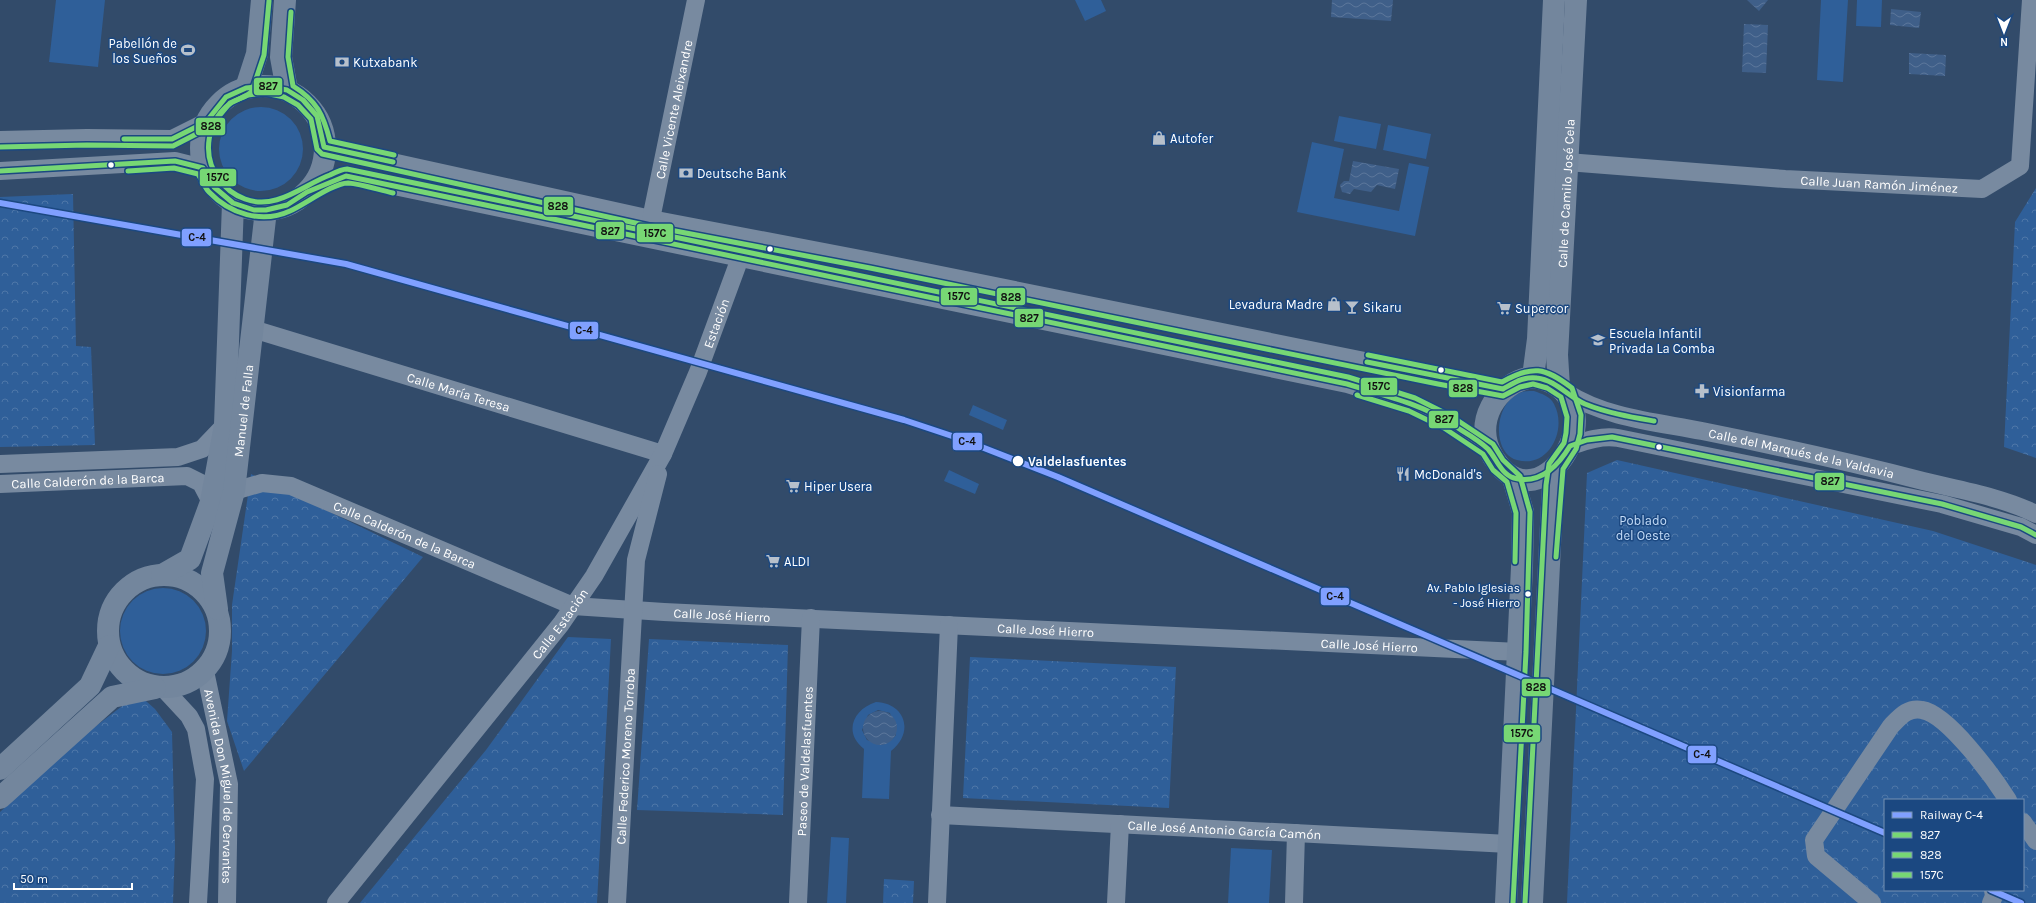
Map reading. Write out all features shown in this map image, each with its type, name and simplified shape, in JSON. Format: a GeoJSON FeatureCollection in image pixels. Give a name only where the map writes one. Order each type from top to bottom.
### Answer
{"type":"FeatureCollection","features":[{"type":"Feature","properties":{"kind":"main road"},"geometry":{"type":"LineString","coordinates":[[246,88],[257,54],[262,0]]}},
{"type":"Feature","properties":{"kind":"main road"},"geometry":{"type":"LineString","coordinates":[[285,0],[281,57],[287,90]]}},
{"type":"Feature","properties":{"kind":"main road","name":"Calle de Camilo José Cela"},"geometry":{"type":"LineString","coordinates":[[1533,377],[1538,339],[1554,0]]}},
{"type":"Feature","properties":{"kind":"main road","name":"Calle de Camilo José Cela"},"geometry":{"type":"LineString","coordinates":[[1563,390],[1557,355],[1576,0]]}},
{"type":"Feature","properties":{"kind":"main road"},"geometry":{"type":"LineString","coordinates":[[266,86],[287,90],[303,100],[317,116],[324,147],[319,175],[307,192],[288,205],[266,210],[254,210],[233,203],[214,187],[203,168],[200,142],[206,122],[226,97],[246,88],[266,86]]}},
{"type":"Feature","properties":{"kind":"main road","name":"Manuel de Falla"},"geometry":{"type":"LineString","coordinates":[[162,574],[190,559],[211,502],[225,425],[233,203]]}},
{"type":"Feature","properties":{"kind":"main road","name":"Manuel de Falla"},"geometry":{"type":"LineString","coordinates":[[217,609],[212,574],[234,492],[266,210]]}},
{"type":"Feature","properties":{"kind":"main road"},"geometry":{"type":"LineString","coordinates":[[1506,903],[1519,652],[1523,512],[1512,478],[1498,466],[1488,449],[1486,433],[1491,405],[1503,389],[1517,380],[1533,377],[1550,382],[1563,390],[1574,416],[1573,434],[1570,446],[1556,466],[1549,473],[1531,479],[1512,478]]}},
{"type":"Feature","properties":{"kind":"main road"},"geometry":{"type":"LineString","coordinates":[[1532,903],[1553,485],[1556,466]]}},
{"type":"Feature","properties":{"kind":"main road"},"geometry":{"type":"LineString","coordinates":[[0,798],[112,697],[159,688],[179,686],[197,678],[205,672],[219,647],[221,627],[217,609],[206,592],[193,582],[162,574],[143,579],[130,586],[116,600],[110,612],[107,632],[109,646],[117,664],[128,676],[159,688]]}},
{"type":"Feature","properties":{"kind":"main road"},"geometry":{"type":"LineString","coordinates":[[0,769],[90,686],[109,646]]}},
{"type":"Feature","properties":{"kind":"street","name":"Calle Vicente Aleixandre"},"geometry":{"type":"LineString","coordinates":[[651,219],[696,0]]}},
{"type":"Feature","properties":{"kind":"street","name":"Calle Juan Ramón Jiménez"},"geometry":{"type":"LineString","coordinates":[[1567,162],[1785,179],[1982,189],[2020,166],[2031,0]]}},
{"type":"Feature","properties":{"kind":"street"},"geometry":{"type":"LineString","coordinates":[[0,140],[87,138],[172,139],[206,122]]}},
{"type":"Feature","properties":{"kind":"street"},"geometry":{"type":"LineString","coordinates":[[324,147],[651,219],[871,261],[1503,389]]}},
{"type":"Feature","properties":{"kind":"street"},"geometry":{"type":"LineString","coordinates":[[0,171],[175,161],[203,168]]}},
{"type":"Feature","properties":{"kind":"street"},"geometry":{"type":"LineString","coordinates":[[307,192],[346,176],[1103,332],[1347,384],[1412,404],[1448,422],[1488,449]]}},
{"type":"Feature","properties":{"kind":"street","name":"Estación"},"geometry":{"type":"LineString","coordinates":[[663,454],[698,372],[740,258]]}},
{"type":"Feature","properties":{"kind":"street","name":"Calle María Teresa"},"geometry":{"type":"LineString","coordinates":[[253,329],[663,454]]}},
{"type":"Feature","properties":{"kind":"street","name":"Calle del Marqués de la Valdavia"},"geometry":{"type":"LineString","coordinates":[[1563,390],[1584,404],[1617,414],[1805,451],[1971,493],[2022,507],[2036,514]]}},
{"type":"Feature","properties":{"kind":"street","name":"Calle Calderón de la Barca"},"geometry":{"type":"LineString","coordinates":[[0,464],[178,456],[202,449],[225,425]]}},
{"type":"Feature","properties":{"kind":"street","name":"Calle del Marqués de la Valdavia"},"geometry":{"type":"LineString","coordinates":[[1570,446],[1587,440],[1612,437],[1618,438],[1942,504],[2021,527],[2036,535]]}},
{"type":"Feature","properties":{"kind":"street"},"geometry":{"type":"LineString","coordinates":[[632,610],[636,560],[663,454]]}},
{"type":"Feature","properties":{"kind":"street","name":"Calle Estación"},"geometry":{"type":"LineString","coordinates":[[336,903],[561,624],[594,576],[663,454]]}},
{"type":"Feature","properties":{"kind":"street","name":"Calle Calderón de la Barca"},"geometry":{"type":"LineString","coordinates":[[0,484],[187,476],[201,482],[211,502]]}},
{"type":"Feature","properties":{"kind":"street","name":"Calle Calderón de la Barca"},"geometry":{"type":"LineString","coordinates":[[234,492],[262,482],[291,486],[573,606]]}},
{"type":"Feature","properties":{"kind":"street","name":"Calle José Hierro"},"geometry":{"type":"LineString","coordinates":[[573,606],[1519,652]]}},
{"type":"Feature","properties":{"kind":"street","name":"Calle Federico Moreno Torroba"},"geometry":{"type":"LineString","coordinates":[[616,903],[632,610]]}},
{"type":"Feature","properties":{"kind":"street","name":"Paseo de Valdelasfuentes"},"geometry":{"type":"LineString","coordinates":[[798,903],[811,618]]}},
{"type":"Feature","properties":{"kind":"street"},"geometry":{"type":"LineString","coordinates":[[937,903],[949,625]]}},
{"type":"Feature","properties":{"kind":"street","name":"Avenida Don Miguel de Cervantes"},"geometry":{"type":"LineString","coordinates":[[205,672],[229,784],[227,903]]}},
{"type":"Feature","properties":{"kind":"street","name":"Avenida Don Miguel de Cervantes"},"geometry":{"type":"LineString","coordinates":[[159,688],[189,716],[196,729],[204,779],[198,903]]}},
{"type":"Feature","properties":{"kind":"street"},"geometry":{"type":"LineString","coordinates":[[1872,903],[1816,856],[1814,840],[1891,726],[1902,714],[1907,711],[1922,710],[1933,714],[1964,741],[1995,780],[2007,799]]}},
{"type":"Feature","properties":{"kind":"street","name":"Calle José Antonio García Camón"},"geometry":{"type":"LineString","coordinates":[[940,815],[1508,844]]}},
{"type":"Feature","properties":{"kind":"street"},"geometry":{"type":"LineString","coordinates":[[2024,823],[2036,841]]}},
{"type":"Feature","properties":{"kind":"street"},"geometry":{"type":"LineString","coordinates":[[1116,903],[1120,824]]}},
{"type":"Feature","properties":{"kind":"street"},"geometry":{"type":"LineString","coordinates":[[1294,903],[1296,833]]}},
{"type":"Feature","properties":{"kind":"street"},"geometry":{"type":"LineString","coordinates":[[2024,845],[2036,845]]}},
{"type":"Feature","properties":{"kind":"street"},"geometry":{"type":"LineString","coordinates":[[1991,903],[1994,896],[1993,891]]}},
{"type":"Feature","properties":{"kind":"green space"},"geometry":{"type":"Polygon","coordinates":[[[56,0],[105,0],[98,67],[49,62],[56,0]]]}},
{"type":"Feature","properties":{"kind":"green space"},"geometry":{"type":"Polygon","coordinates":[[[1075,0],[1101,0],[1106,11],[1085,21],[1075,0]]]}},
{"type":"Feature","properties":{"kind":"green space"},"geometry":{"type":"Polygon","coordinates":[[[1821,0],[1848,0],[1843,82],[1817,80],[1821,0]]]}},
{"type":"Feature","properties":{"kind":"green space"},"geometry":{"type":"Polygon","coordinates":[[[1857,0],[1882,0],[1881,27],[1856,26],[1857,0]]]}},
{"type":"Feature","properties":{"kind":"green space"},"geometry":{"type":"Polygon","coordinates":[[[253,107],[269,107],[285,114],[296,125],[303,141],[303,157],[300,165],[291,179],[285,184],[269,191],[253,191],[237,184],[226,173],[219,157],[219,141],[226,125],[237,114],[253,107]]]}},
{"type":"Feature","properties":{"kind":"green space"},"geometry":{"type":"Polygon","coordinates":[[[1339,116],[1381,124],[1376,149],[1334,141],[1339,116]]]}},
{"type":"Feature","properties":{"kind":"green space"},"geometry":{"type":"Polygon","coordinates":[[[1388,125],[1431,134],[1426,159],[1383,150],[1388,125]]]}},
{"type":"Feature","properties":{"kind":"green space"},"geometry":{"type":"Polygon","coordinates":[[[1312,142],[1344,149],[1334,198],[1399,211],[1409,163],[1429,167],[1415,236],[1297,212],[1312,142]]]}},
{"type":"Feature","properties":{"kind":"green space"},"geometry":{"type":"Polygon","coordinates":[[[2036,188],[2036,458],[2004,447],[2015,222],[2036,188]]]}},
{"type":"Feature","properties":{"kind":"green space"},"geometry":{"type":"Polygon","coordinates":[[[73,194],[76,346],[91,347],[95,445],[0,447],[0,197],[73,194]]]}},
{"type":"Feature","properties":{"kind":"green space"},"geometry":{"type":"Polygon","coordinates":[[[1534,391],[1548,397],[1554,404],[1558,414],[1557,436],[1546,453],[1538,459],[1528,461],[1517,460],[1508,455],[1502,447],[1499,433],[1500,419],[1506,405],[1515,395],[1523,392],[1534,391]]]}},
{"type":"Feature","properties":{"kind":"green space"},"geometry":{"type":"Polygon","coordinates":[[[973,405],[1007,420],[1003,430],[969,415],[973,405]]]}},
{"type":"Feature","properties":{"kind":"green space","name":"Poblado del Oeste"},"geometry":{"type":"Polygon","coordinates":[[[1617,460],[1933,531],[2036,565],[2036,903],[1567,903],[1587,473],[1617,460]]]}},
{"type":"Feature","properties":{"kind":"green space"},"geometry":{"type":"Polygon","coordinates":[[[949,470],[979,484],[975,494],[944,481],[949,470]]]}},
{"type":"Feature","properties":{"kind":"green space"},"geometry":{"type":"Polygon","coordinates":[[[251,474],[423,557],[244,771],[227,721],[232,651],[232,605],[251,474]]]}},
{"type":"Feature","properties":{"kind":"green space"},"geometry":{"type":"Polygon","coordinates":[[[155,588],[171,588],[180,591],[194,600],[203,614],[206,623],[206,639],[203,648],[194,662],[180,671],[171,674],[155,674],[139,667],[132,662],[127,655],[120,639],[120,623],[127,607],[132,600],[139,595],[155,588]]]}},
{"type":"Feature","properties":{"kind":"green space"},"geometry":{"type":"Polygon","coordinates":[[[568,637],[611,639],[597,903],[360,903],[486,750],[568,637]]]}},
{"type":"Feature","properties":{"kind":"green space"},"geometry":{"type":"Polygon","coordinates":[[[649,639],[788,645],[783,815],[637,810],[649,639]]]}},
{"type":"Feature","properties":{"kind":"green space"},"geometry":{"type":"Polygon","coordinates":[[[970,657],[1176,667],[1169,808],[963,798],[970,657]]]}},
{"type":"Feature","properties":{"kind":"green space"},"geometry":{"type":"Polygon","coordinates":[[[138,694],[155,709],[172,732],[175,848],[173,903],[0,903],[0,812],[88,732],[138,694]]]}},
{"type":"Feature","properties":{"kind":"green space"},"geometry":{"type":"Polygon","coordinates":[[[876,702],[894,707],[900,713],[903,720],[903,735],[891,751],[889,799],[862,798],[864,749],[854,736],[853,729],[857,716],[861,710],[876,702]],[[878,710],[868,715],[862,730],[867,740],[883,744],[893,739],[896,735],[890,713],[878,710]]]}},
{"type":"Feature","properties":{"kind":"green space"},"geometry":{"type":"Polygon","coordinates":[[[831,837],[849,838],[846,903],[827,903],[831,837]]]}},
{"type":"Feature","properties":{"kind":"green space"},"geometry":{"type":"Polygon","coordinates":[[[1231,848],[1272,850],[1269,903],[1228,903],[1231,848]]]}},
{"type":"Feature","properties":{"kind":"green space"},"geometry":{"type":"Polygon","coordinates":[[[884,879],[914,881],[913,903],[883,903],[884,879]]]}},
{"type":"Feature","properties":{"kind":"water"},"geometry":{"type":"Polygon","coordinates":[[[1332,0],[1393,0],[1391,21],[1331,17],[1332,0]]]}},
{"type":"Feature","properties":{"kind":"water"},"geometry":{"type":"Polygon","coordinates":[[[1747,0],[1768,0],[1759,11],[1747,0]]]}},
{"type":"Feature","properties":{"kind":"water"},"geometry":{"type":"Polygon","coordinates":[[[1891,9],[1921,12],[1919,28],[1890,25],[1891,9]]]}},
{"type":"Feature","properties":{"kind":"water"},"geometry":{"type":"Polygon","coordinates":[[[1744,24],[1768,25],[1766,73],[1742,72],[1744,24]]]}},
{"type":"Feature","properties":{"kind":"water"},"geometry":{"type":"Polygon","coordinates":[[[1909,53],[1946,55],[1945,76],[1909,74],[1909,53]]]}},
{"type":"Feature","properties":{"kind":"water"},"geometry":{"type":"Polygon","coordinates":[[[1353,161],[1399,169],[1395,189],[1377,185],[1371,192],[1354,189],[1350,194],[1342,192],[1340,185],[1344,181],[1349,181],[1353,161]]]}},
{"type":"Feature","properties":{"kind":"water"},"geometry":{"type":"Polygon","coordinates":[[[877,711],[883,711],[887,712],[894,718],[897,728],[896,735],[890,742],[883,745],[877,745],[873,744],[866,738],[863,731],[863,725],[864,721],[870,714],[877,711]]]}},
{"type":"Feature","properties":{"kind":"rail line","name":"C-4"},"geometry":{"type":"LineString","coordinates":[[0,203],[346,264],[904,420],[961,439],[1058,477],[1884,833]]}},
{"type":"Feature","properties":{"kind":"rail line","name":"C-4"},"geometry":{"type":"LineString","coordinates":[[1993,891],[2021,903]]}},
{"type":"Feature","properties":{"kind":"transit line","name":"157C"},"geometry":{"type":"LineString","coordinates":[[269,1],[264,55],[252,91],[248,95],[231,103],[223,110],[216,119],[209,138],[210,159],[213,170],[227,188],[245,199],[256,202],[268,202],[289,195],[320,179],[347,169],[1348,377],[1415,398],[1451,416],[1493,444],[1503,460],[1520,476],[1530,512],[1526,652],[1513,903]]}},
{"type":"Feature","properties":{"kind":"transit line","name":"157C"},"geometry":{"type":"LineString","coordinates":[[291,12],[288,57],[293,86],[308,97],[318,109],[325,123],[330,141],[394,155]]}},
{"type":"Feature","properties":{"kind":"transit line","name":"827"},"geometry":{"type":"LineString","coordinates":[[124,139],[172,139],[206,122],[226,97],[246,88],[265,86],[287,90],[303,100],[317,116],[324,147],[393,162]]}},
{"type":"Feature","properties":{"kind":"transit line","name":"828"},"geometry":{"type":"LineString","coordinates":[[0,147],[87,145],[173,146],[210,127],[230,103],[248,95],[265,93],[284,97],[298,105],[311,119],[317,149],[322,154],[649,226],[870,268],[1438,384],[1503,396],[1520,387],[1533,384],[1547,388],[1561,397],[1567,417],[1564,443],[1549,464],[1546,485],[1525,903]]}},
{"type":"Feature","properties":{"kind":"transit line","name":"827"},"geometry":{"type":"LineString","coordinates":[[0,171],[175,161],[203,168],[214,187],[233,203],[254,210],[266,210],[287,205],[307,192],[346,176],[1347,384],[1400,400],[1438,416],[1484,445],[1502,469],[1509,476],[1514,478],[1532,479],[1540,476],[1554,467],[1570,446],[1587,440],[1612,437],[1942,504],[2021,527],[2036,535]]}},
{"type":"Feature","properties":{"kind":"transit line","name":"828"},"geometry":{"type":"LineString","coordinates":[[128,171],[174,168],[198,174],[208,190],[217,200],[236,211],[258,217],[279,215],[290,211],[327,190],[342,184],[348,183],[393,193]]}},
{"type":"Feature","properties":{"kind":"transit line","name":"157C"},"geometry":{"type":"LineString","coordinates":[[1368,355],[1502,382],[1530,371],[1546,372],[1572,388],[1581,415],[1580,434],[1576,449],[1563,469],[1556,557]]}},
{"type":"Feature","properties":{"kind":"transit line","name":"827"},"geometry":{"type":"LineString","coordinates":[[1367,362],[1503,389],[1523,379],[1544,379],[1585,404],[1602,410],[1654,421]]}},
{"type":"Feature","properties":{"kind":"transit line","name":"828"},"geometry":{"type":"LineString","coordinates":[[1357,395],[1409,411],[1444,428],[1483,454],[1493,470],[1507,482],[1516,513],[1515,562]]}},
{"type":"Feature","properties":{"kind":"place","name":"Pabellón de los Sueños"},"geometry":{"type":"Point","coordinates":[188,50]}},
{"type":"Feature","properties":{"kind":"place","name":"Kutxabank"},"geometry":{"type":"Point","coordinates":[342,62]}},
{"type":"Feature","properties":{"kind":"place","name":"Autofer"},"geometry":{"type":"Point","coordinates":[1159,138]}},
{"type":"Feature","properties":{"kind":"place","name":"Deutsche Bank"},"geometry":{"type":"Point","coordinates":[686,173]}},
{"type":"Feature","properties":{"kind":"place","name":"Levadura Madre"},"geometry":{"type":"Point","coordinates":[1334,304]}},
{"type":"Feature","properties":{"kind":"place","name":"Sikaru"},"geometry":{"type":"Point","coordinates":[1352,307]}},
{"type":"Feature","properties":{"kind":"place","name":"Supercor"},"geometry":{"type":"Point","coordinates":[1504,308]}},
{"type":"Feature","properties":{"kind":"place","name":"Escuela Infantil Privada La Comba"},"geometry":{"type":"Point","coordinates":[1598,340]}},
{"type":"Feature","properties":{"kind":"place","name":"Visionfarma"},"geometry":{"type":"Point","coordinates":[1702,391]}},
{"type":"Feature","properties":{"kind":"place","name":"Valdelasfuentes"},"geometry":{"type":"Point","coordinates":[1018,461]}},
{"type":"Feature","properties":{"kind":"place","name":"McDonald's"},"geometry":{"type":"Point","coordinates":[1403,474]}},
{"type":"Feature","properties":{"kind":"place","name":"Hiper Usera"},"geometry":{"type":"Point","coordinates":[793,486]}},
{"type":"Feature","properties":{"kind":"place","name":"ALDI"},"geometry":{"type":"Point","coordinates":[773,561]}},
{"type":"Feature","properties":{"kind":"place","name":"Av. Pablo Iglesias - José Hierro"},"geometry":{"type":"Point","coordinates":[1528,594]}}]}
